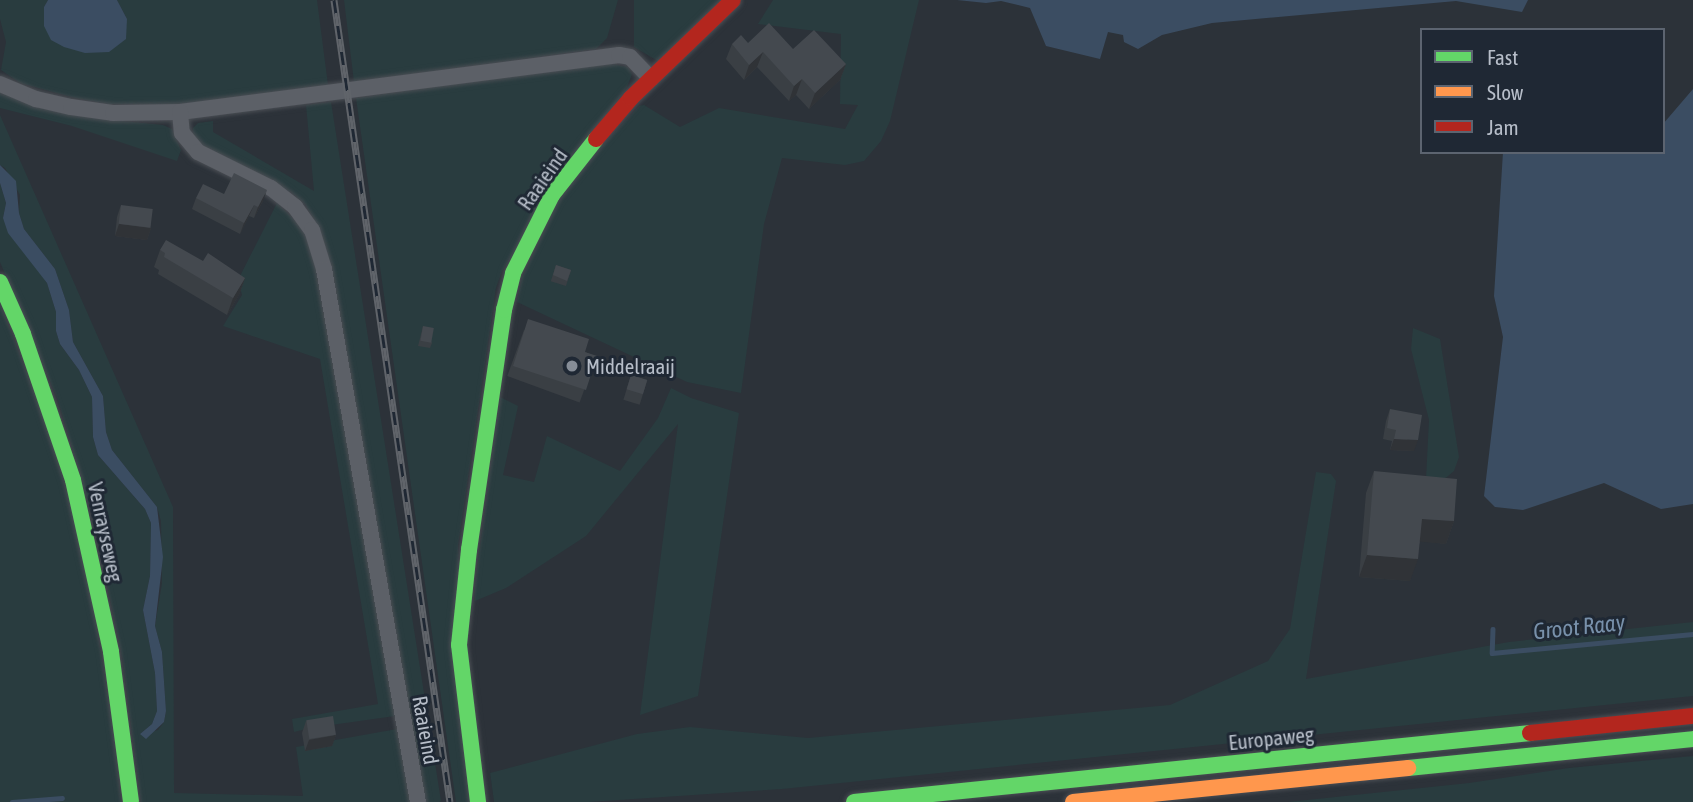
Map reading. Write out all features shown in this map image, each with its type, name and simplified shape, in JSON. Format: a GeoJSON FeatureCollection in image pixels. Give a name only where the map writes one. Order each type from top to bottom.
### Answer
{"type":"FeatureCollection","features":[{"type":"Feature","properties":{"kind":"main road","name":"Raaieind"},"geometry":{"type":"LineString","coordinates":[[478,802],[459,645],[471,537],[504,310],[513,273],[552,195],[602,131],[651,79],[733,0]]}},
{"type":"Feature","properties":{"kind":"main road","name":"Venrayseweg"},"geometry":{"type":"LineString","coordinates":[[0,282],[23,334],[73,480],[111,652],[131,802]]}},
{"type":"Feature","properties":{"kind":"main road","name":"Europaweg"},"geometry":{"type":"LineString","coordinates":[[854,802],[1693,716]]}},
{"type":"Feature","properties":{"kind":"main road","name":"Europaweg"},"geometry":{"type":"LineString","coordinates":[[1073,802],[1693,738]]}},
{"type":"Feature","properties":{"kind":"street"},"geometry":{"type":"LineString","coordinates":[[0,84],[36,99],[113,113],[180,112],[619,55],[630,57],[651,79]]}},
{"type":"Feature","properties":{"kind":"street","name":"Raaieind"},"geometry":{"type":"LineString","coordinates":[[180,112],[182,133],[198,152],[271,188],[295,207],[312,230],[324,269],[418,802]]}},
{"type":"Feature","properties":{"kind":"shaded area"},"geometry":{"type":"Polygon","coordinates":[[[0,0],[48,0],[44,7],[127,19],[117,0],[317,0],[328,85],[186,105],[108,104],[75,98],[20,83],[1,70],[6,42],[0,19],[0,0]]]}},
{"type":"Feature","properties":{"kind":"shaded area"},"geometry":{"type":"Polygon","coordinates":[[[344,0],[618,0],[607,38],[596,49],[354,82],[344,0]]]}},
{"type":"Feature","properties":{"kind":"shaded area"},"geometry":{"type":"Polygon","coordinates":[[[634,0],[724,0],[658,61],[634,47],[634,0]]]}},
{"type":"Feature","properties":{"kind":"shaded area"},"geometry":{"type":"Polygon","coordinates":[[[773,0],[919,0],[890,121],[881,141],[864,161],[845,165],[782,158],[764,224],[741,393],[687,382],[517,302],[522,278],[558,202],[582,168],[639,106],[644,105],[680,127],[719,108],[845,129],[858,105],[840,104],[841,34],[758,24],[773,0]]]}},
{"type":"Feature","properties":{"kind":"shaded area"},"geometry":{"type":"Polygon","coordinates":[[[605,63],[628,67],[632,74],[627,87],[502,271],[496,288],[458,545],[470,802],[456,802],[356,98],[605,63]]]}},
{"type":"Feature","properties":{"kind":"shaded area"},"geometry":{"type":"Polygon","coordinates":[[[0,90],[112,120],[163,125],[172,129],[181,150],[177,161],[72,126],[0,108],[0,90]]]}},
{"type":"Feature","properties":{"kind":"shaded area"},"geometry":{"type":"Polygon","coordinates":[[[331,102],[441,801],[439,802],[423,802],[318,227],[305,204],[291,192],[200,148],[192,138],[193,128],[198,123],[213,121],[213,132],[314,191],[306,105],[331,102]]]}},
{"type":"Feature","properties":{"kind":"shaded area"},"geometry":{"type":"Polygon","coordinates":[[[0,115],[173,507],[174,793],[303,796],[296,747],[397,729],[411,802],[141,802],[123,661],[95,525],[58,400],[0,262],[0,183],[6,203],[3,218],[47,283],[56,312],[56,331],[60,344],[79,370],[92,397],[93,437],[98,455],[145,509],[151,523],[150,576],[143,610],[155,673],[157,711],[152,724],[140,734],[158,730],[164,722],[166,711],[162,652],[155,626],[162,583],[161,521],[157,507],[112,450],[106,432],[103,396],[73,342],[69,310],[55,269],[24,229],[19,213],[20,195],[5,168],[0,165],[0,115]]]}},
{"type":"Feature","properties":{"kind":"shaded area"},"geometry":{"type":"Polygon","coordinates":[[[277,203],[304,229],[311,241],[395,716],[331,723],[294,732],[292,719],[378,704],[320,359],[223,326],[242,295],[238,280],[277,203]]]}},
{"type":"Feature","properties":{"kind":"shaded area"},"geometry":{"type":"Polygon","coordinates":[[[0,304],[46,423],[84,548],[113,731],[121,802],[0,802],[0,304]]]}},
{"type":"Feature","properties":{"kind":"shaded area"},"geometry":{"type":"Polygon","coordinates":[[[1413,328],[1440,339],[1459,457],[1454,471],[1442,481],[1426,479],[1429,420],[1411,349],[1413,328]]]}},
{"type":"Feature","properties":{"kind":"shaded area"},"geometry":{"type":"Polygon","coordinates":[[[671,388],[691,398],[739,413],[698,696],[640,715],[678,424],[586,536],[506,588],[475,601],[475,586],[500,397],[518,406],[503,475],[534,482],[547,436],[620,471],[658,418],[671,388]]]}},
{"type":"Feature","properties":{"kind":"shaded area"},"geometry":{"type":"Polygon","coordinates":[[[1316,472],[1331,474],[1336,481],[1306,679],[1509,642],[1693,622],[1693,696],[782,789],[589,802],[494,802],[490,773],[637,734],[690,727],[808,738],[1170,705],[1268,661],[1290,629],[1316,472]]]}},
{"type":"Feature","properties":{"kind":"shaded area"},"geometry":{"type":"Polygon","coordinates":[[[1693,756],[1693,802],[1288,802],[1469,783],[1569,768],[1693,756]]]}},
{"type":"Feature","properties":{"kind":"water"},"geometry":{"type":"Polygon","coordinates":[[[48,0],[117,0],[127,19],[126,39],[109,52],[85,53],[64,47],[51,40],[44,26],[44,7],[48,0]]]}},
{"type":"Feature","properties":{"kind":"water"},"geometry":{"type":"Polygon","coordinates":[[[957,0],[1528,0],[1522,12],[1456,1],[1212,23],[1162,35],[1138,49],[1124,42],[1123,35],[1108,32],[1100,59],[1046,46],[1030,8],[1001,1],[986,3],[957,0]]]}},
{"type":"Feature","properties":{"kind":"water"},"geometry":{"type":"Polygon","coordinates":[[[1693,89],[1693,504],[1661,509],[1604,483],[1523,510],[1495,507],[1484,496],[1503,337],[1494,296],[1503,154],[1665,154],[1665,122],[1693,89]]]}},
{"type":"Feature","properties":{"kind":"water"},"geometry":{"type":"Polygon","coordinates":[[[0,165],[16,181],[19,213],[24,229],[55,269],[69,310],[73,342],[103,396],[106,432],[112,450],[157,507],[163,557],[155,626],[162,652],[166,711],[164,722],[146,739],[140,734],[152,724],[157,711],[155,673],[143,610],[150,576],[151,523],[145,509],[98,455],[93,437],[92,397],[79,370],[60,344],[56,331],[56,312],[47,283],[8,233],[3,218],[6,203],[0,183],[0,165]]]}},
{"type":"Feature","properties":{"kind":"building"},"geometry":{"type":"Polygon","coordinates":[[[769,23],[793,49],[814,30],[846,64],[815,93],[802,79],[794,86],[763,52],[749,65],[732,44],[741,35],[748,43],[769,23]]]}},
{"type":"Feature","properties":{"kind":"building"},"geometry":{"type":"Polygon","coordinates":[[[234,173],[267,190],[258,207],[254,205],[244,223],[196,198],[203,184],[224,194],[234,173]]]}},
{"type":"Feature","properties":{"kind":"building"},"geometry":{"type":"Polygon","coordinates":[[[121,205],[153,209],[150,228],[119,224],[121,205]]]}},
{"type":"Feature","properties":{"kind":"building"},"geometry":{"type":"Polygon","coordinates":[[[166,240],[203,261],[208,253],[245,278],[233,298],[164,257],[165,253],[160,250],[166,240]]]}},
{"type":"Feature","properties":{"kind":"building"},"geometry":{"type":"Polygon","coordinates":[[[556,265],[571,270],[567,281],[553,275],[556,265]]]}},
{"type":"Feature","properties":{"kind":"building","name":"Middelraaij"},"geometry":{"type":"Polygon","coordinates":[[[528,319],[589,339],[585,352],[597,356],[586,390],[513,366],[528,319]]]}},
{"type":"Feature","properties":{"kind":"building"},"geometry":{"type":"Polygon","coordinates":[[[423,326],[434,328],[431,343],[420,341],[423,326]]]}},
{"type":"Feature","properties":{"kind":"building"},"geometry":{"type":"Polygon","coordinates":[[[631,375],[647,380],[643,394],[627,389],[631,375]]]}},
{"type":"Feature","properties":{"kind":"building"},"geometry":{"type":"Polygon","coordinates":[[[1390,409],[1422,415],[1418,440],[1394,439],[1396,430],[1387,428],[1390,409]]]}},
{"type":"Feature","properties":{"kind":"building"},"geometry":{"type":"Polygon","coordinates":[[[1374,471],[1457,479],[1454,521],[1422,519],[1418,559],[1367,555],[1374,471]]]}},
{"type":"Feature","properties":{"kind":"building"},"geometry":{"type":"Polygon","coordinates":[[[333,716],[336,735],[309,739],[306,720],[333,716]]]}},
{"type":"Feature","properties":{"kind":"waterway","name":"Groot Raay"},"geometry":{"type":"LineString","coordinates":[[1493,629],[1492,653],[1693,634]]}},
{"type":"Feature","properties":{"kind":"waterway"},"geometry":{"type":"LineString","coordinates":[[12,802],[62,798]]}},
{"type":"Feature","properties":{"kind":"railway"},"geometry":{"type":"LineString","coordinates":[[334,0],[450,802]]}},
{"type":"Feature","properties":{"kind":"traffic: fast"},"geometry":{"type":"LineString","coordinates":[[478,802],[459,645],[469,550],[504,310],[513,273],[552,195],[596,139]]}},
{"type":"Feature","properties":{"kind":"traffic: fast"},"geometry":{"type":"LineString","coordinates":[[0,282],[23,334],[73,480],[111,652],[131,802]]}},
{"type":"Feature","properties":{"kind":"traffic: fast"},"geometry":{"type":"LineString","coordinates":[[854,802],[1530,733]]}},
{"type":"Feature","properties":{"kind":"traffic: fast"},"geometry":{"type":"LineString","coordinates":[[1408,768],[1693,739]]}},
{"type":"Feature","properties":{"kind":"traffic: slow"},"geometry":{"type":"LineString","coordinates":[[1073,802],[1408,768]]}},
{"type":"Feature","properties":{"kind":"traffic: jam"},"geometry":{"type":"LineString","coordinates":[[596,139],[631,98],[733,0]]}},
{"type":"Feature","properties":{"kind":"traffic: jam"},"geometry":{"type":"LineString","coordinates":[[1530,733],[1693,716]]}},
{"type":"Feature","properties":{"kind":"place","name":"Middelraaij"},"geometry":{"type":"Point","coordinates":[572,366]}}]}
